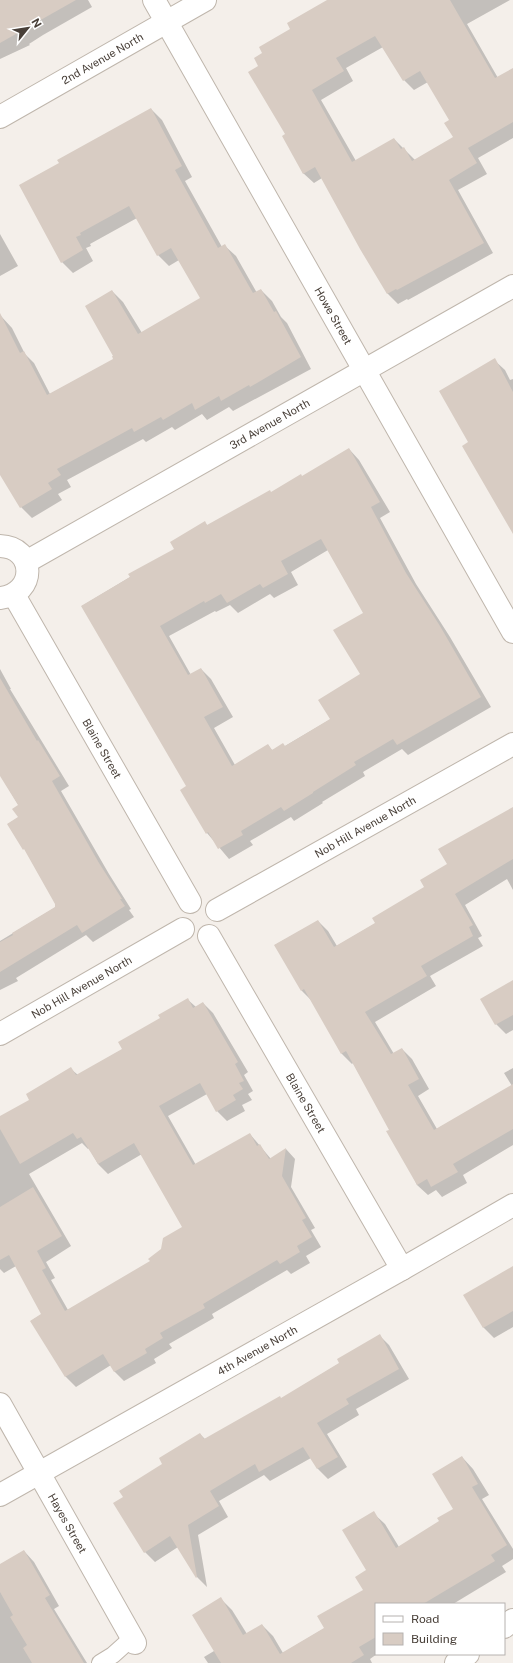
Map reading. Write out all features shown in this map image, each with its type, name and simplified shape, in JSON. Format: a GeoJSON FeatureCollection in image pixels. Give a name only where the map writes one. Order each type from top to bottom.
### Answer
{"type":"FeatureCollection","features":[{"type":"Feature","properties":{"kind":"street","name":"Howe Street"},"geometry":{"type":"LineString","coordinates":[[154,0],[513,632]]}},
{"type":"Feature","properties":{"kind":"street","name":"2nd Avenue North"},"geometry":{"type":"LineString","coordinates":[[0,117],[205,0]]}},
{"type":"Feature","properties":{"kind":"street","name":"3rd Avenue North"},"geometry":{"type":"LineString","coordinates":[[26,562],[513,286]]}},
{"type":"Feature","properties":{"kind":"street"},"geometry":{"type":"LineString","coordinates":[[0,546],[6,546],[14,549],[21,554],[26,562],[28,570],[27,579],[23,587],[7,597]]}},
{"type":"Feature","properties":{"kind":"street","name":"Blaine Street"},"geometry":{"type":"LineString","coordinates":[[7,597],[190,902]]}},
{"type":"Feature","properties":{"kind":"street","name":"Nob Hill Avenue North"},"geometry":{"type":"LineString","coordinates":[[217,910],[513,744]]}},
{"type":"Feature","properties":{"kind":"street"},"geometry":{"type":"LineString","coordinates":[[198,899],[204,899],[210,902],[217,910],[219,920],[218,926],[209,936],[196,938],[190,936],[183,929],[180,921],[181,915],[183,909],[190,902],[198,899]]}},
{"type":"Feature","properties":{"kind":"street","name":"Nob Hill Avenue North"},"geometry":{"type":"LineString","coordinates":[[0,1034],[183,929]]}},
{"type":"Feature","properties":{"kind":"street","name":"Blaine Street"},"geometry":{"type":"LineString","coordinates":[[209,936],[402,1270]]}},
{"type":"Feature","properties":{"kind":"street","name":"4th Avenue North"},"geometry":{"type":"LineString","coordinates":[[0,1495],[402,1270],[513,1205]]}},
{"type":"Feature","properties":{"kind":"street","name":"Hayes Street"},"geometry":{"type":"LineString","coordinates":[[0,1404],[134,1640]]}},
{"type":"Feature","properties":{"kind":"street"},"geometry":{"type":"LineString","coordinates":[[505,1626],[513,1620]]}},
{"type":"Feature","properties":{"kind":"street"},"geometry":{"type":"LineString","coordinates":[[456,1663],[467,1655]]}},
{"type":"Feature","properties":{"kind":"lane"},"geometry":{"type":"LineString","coordinates":[[100,1663],[114,1655],[134,1640]]}},
{"type":"Feature","properties":{"kind":"building"},"geometry":{"type":"Polygon","coordinates":[[[0,0],[76,0],[0,43],[0,0]]]}},
{"type":"Feature","properties":{"kind":"building"},"geometry":{"type":"Polygon","coordinates":[[[327,0],[450,0],[495,78],[513,68],[513,122],[468,148],[477,163],[449,180],[484,243],[387,294],[360,249],[315,167],[303,174],[282,136],[285,134],[248,72],[258,66],[254,58],[262,53],[259,47],[290,29],[287,23],[327,0]],[[375,36],[336,58],[344,71],[312,90],[352,162],[394,138],[401,149],[404,147],[412,161],[453,137],[444,123],[449,120],[420,71],[403,81],[375,36]]]}},
{"type":"Feature","properties":{"kind":"building"},"geometry":{"type":"Polygon","coordinates":[[[151,108],[182,166],[175,170],[218,248],[225,244],[253,293],[261,289],[274,312],[276,311],[301,357],[250,387],[249,385],[221,401],[219,396],[195,410],[192,403],[163,420],[161,417],[134,432],[132,428],[57,469],[61,475],[48,483],[52,489],[20,508],[0,475],[0,313],[20,353],[24,351],[47,395],[113,359],[113,356],[85,306],[112,290],[138,334],[200,298],[171,248],[157,256],[129,206],[80,233],[81,235],[76,237],[83,250],[61,263],[19,185],[59,163],[57,160],[151,108]]]}},
{"type":"Feature","properties":{"kind":"building"},"geometry":{"type":"Polygon","coordinates":[[[495,358],[513,392],[513,534],[462,446],[468,442],[439,391],[495,358]]]}},
{"type":"Feature","properties":{"kind":"building"},"geometry":{"type":"Polygon","coordinates":[[[349,448],[380,502],[371,507],[406,573],[440,626],[481,697],[397,745],[393,739],[354,762],[356,765],[313,793],[284,811],[281,807],[241,831],[243,835],[218,849],[208,832],[206,834],[180,790],[186,786],[81,606],[130,577],[128,574],[174,549],[170,542],[205,521],[207,525],[270,490],[271,492],[301,474],[302,476],[349,448]],[[321,539],[281,561],[288,574],[263,588],[260,584],[227,603],[221,594],[205,603],[204,601],[160,626],[188,675],[201,668],[223,707],[204,717],[232,766],[268,744],[272,750],[283,743],[285,746],[330,719],[318,700],[360,674],[333,630],[363,613],[321,539]]]}},
{"type":"Feature","properties":{"kind":"building"},"geometry":{"type":"Polygon","coordinates":[[[0,678],[37,741],[38,740],[60,776],[52,781],[125,906],[82,933],[77,925],[0,972],[0,942],[55,907],[55,904],[24,849],[23,850],[7,824],[18,817],[12,809],[18,805],[0,776],[0,678]]]}},
{"type":"Feature","properties":{"kind":"building"},"geometry":{"type":"Polygon","coordinates":[[[513,807],[513,859],[455,894],[473,925],[469,927],[473,936],[421,966],[427,976],[365,1012],[391,1054],[402,1048],[419,1079],[408,1085],[434,1130],[513,1084],[513,1129],[453,1164],[458,1172],[431,1187],[427,1179],[417,1185],[386,1131],[389,1130],[346,1051],[341,1054],[304,989],[301,991],[274,945],[318,920],[334,947],[375,923],[372,918],[424,887],[420,880],[447,864],[438,849],[513,807]]]}},
{"type":"Feature","properties":{"kind":"building"},"geometry":{"type":"Polygon","coordinates":[[[513,980],[513,1015],[495,1025],[480,999],[513,980]]]}},
{"type":"Feature","properties":{"kind":"building"},"geometry":{"type":"Polygon","coordinates":[[[188,998],[193,1008],[203,1002],[238,1062],[235,1064],[244,1081],[239,1083],[243,1089],[233,1095],[236,1100],[216,1112],[200,1083],[159,1106],[193,1165],[250,1133],[257,1146],[260,1144],[269,1159],[286,1148],[282,1176],[306,1218],[302,1220],[312,1237],[297,1246],[300,1252],[280,1264],[277,1260],[203,1304],[205,1308],[160,1333],[163,1338],[145,1349],[147,1353],[114,1372],[103,1354],[65,1377],[30,1321],[41,1314],[9,1255],[0,1260],[0,1207],[33,1187],[62,1236],[37,1251],[46,1268],[42,1270],[65,1311],[150,1261],[148,1259],[161,1249],[163,1238],[182,1227],[134,1143],[98,1164],[81,1137],[77,1139],[73,1133],[20,1164],[0,1129],[0,1116],[29,1100],[26,1094],[71,1067],[76,1075],[122,1049],[118,1042],[160,1018],[158,1015],[188,998]]]}},
{"type":"Feature","properties":{"kind":"building"},"geometry":{"type":"Polygon","coordinates":[[[513,1266],[513,1311],[483,1328],[463,1295],[513,1266]]]}},
{"type":"Feature","properties":{"kind":"building"},"geometry":{"type":"Polygon","coordinates":[[[380,1334],[399,1369],[346,1399],[349,1404],[317,1423],[338,1457],[317,1469],[303,1447],[259,1472],[255,1464],[210,1491],[219,1506],[188,1525],[196,1578],[170,1536],[144,1553],[113,1503],[123,1497],[119,1491],[162,1464],[159,1458],[200,1433],[204,1439],[280,1396],[281,1398],[339,1363],[337,1359],[380,1334]]]}},
{"type":"Feature","properties":{"kind":"building"},"geometry":{"type":"Polygon","coordinates":[[[462,1456],[478,1484],[472,1487],[507,1545],[491,1555],[495,1561],[425,1603],[375,1603],[375,1638],[359,1647],[364,1655],[351,1663],[221,1663],[192,1615],[221,1597],[243,1635],[262,1624],[280,1654],[324,1628],[317,1616],[363,1590],[355,1577],[366,1570],[342,1530],[374,1511],[396,1548],[439,1521],[437,1518],[453,1509],[432,1474],[462,1456]]]}},
{"type":"Feature","properties":{"kind":"building"},"geometry":{"type":"Polygon","coordinates":[[[24,1550],[50,1595],[45,1598],[84,1663],[32,1663],[23,1648],[27,1645],[10,1617],[13,1615],[0,1592],[0,1564],[24,1550]]]}}]}
